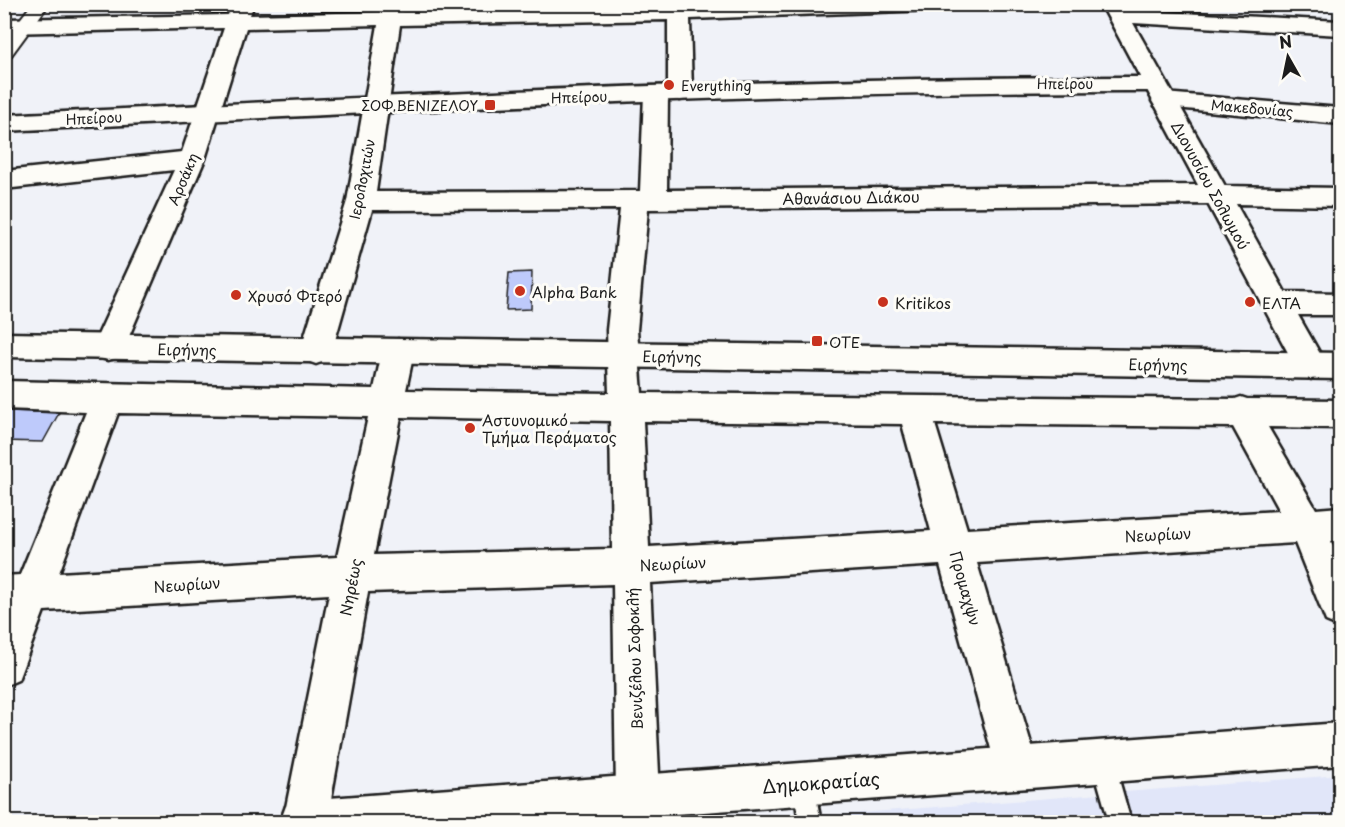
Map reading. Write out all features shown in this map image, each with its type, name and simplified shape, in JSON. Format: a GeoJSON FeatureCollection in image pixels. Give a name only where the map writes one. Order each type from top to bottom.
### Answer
{"type":"FeatureCollection","features":[{"type":"Feature","properties":{"kind":"street"},"geometry":{"type":"LineString","coordinates":[[4,53],[15,25],[41,4]]}},
{"type":"Feature","properties":{"kind":"street"},"geometry":{"type":"LineString","coordinates":[[15,25],[240,13],[931,4]]}},
{"type":"Feature","properties":{"kind":"street"},"geometry":{"type":"LineString","coordinates":[[1320,4],[1339,30]]}},
{"type":"Feature","properties":{"kind":"street","name":"Βενιζέλου Σοφοκλή"},"geometry":{"type":"LineString","coordinates":[[638,795],[622,330],[644,200],[668,94],[679,9]]}},
{"type":"Feature","properties":{"kind":"street"},"geometry":{"type":"LineString","coordinates":[[1115,10],[1339,30]]}},
{"type":"Feature","properties":{"kind":"street","name":"Διονυσίου Σολωμού"},"geometry":{"type":"LineString","coordinates":[[1115,10],[1276,303],[1326,366]]}},
{"type":"Feature","properties":{"kind":"street","name":"Ιερολοχιτών"},"geometry":{"type":"LineString","coordinates":[[316,351],[361,201],[392,11]]}},
{"type":"Feature","properties":{"kind":"street","name":"Αρσάκη"},"geometry":{"type":"LineString","coordinates":[[108,348],[192,159],[240,13]]}},
{"type":"Feature","properties":{"kind":"street","name":"Ηπείρου"},"geometry":{"type":"LineString","coordinates":[[4,123],[376,104],[1053,83],[1159,92]]}},
{"type":"Feature","properties":{"kind":"street","name":"Μακεδονίας"},"geometry":{"type":"LineString","coordinates":[[1159,92],[1341,116]]}},
{"type":"Feature","properties":{"kind":"street"},"geometry":{"type":"LineString","coordinates":[[4,180],[192,159]]}},
{"type":"Feature","properties":{"kind":"street","name":"Αθανάσιου Διάκου"},"geometry":{"type":"LineString","coordinates":[[361,201],[1215,193],[1341,197]]}},
{"type":"Feature","properties":{"kind":"street"},"geometry":{"type":"LineString","coordinates":[[1276,303],[1341,304]]}},
{"type":"Feature","properties":{"kind":"street","name":"Ειρήνης"},"geometry":{"type":"LineString","coordinates":[[4,345],[1326,366]]}},
{"type":"Feature","properties":{"kind":"street","name":"Νηρέως"},"geometry":{"type":"LineString","coordinates":[[304,822],[352,574],[390,402],[398,352]]}},
{"type":"Feature","properties":{"kind":"street"},"geometry":{"type":"LineString","coordinates":[[4,395],[107,399],[626,407],[914,408],[1162,413],[1240,411],[1341,414]]}},
{"type":"Feature","properties":{"kind":"street"},"geometry":{"type":"LineString","coordinates":[[4,666],[17,595],[107,399]]}},
{"type":"Feature","properties":{"kind":"street","name":"Προμαχψν"},"geometry":{"type":"LineString","coordinates":[[914,408],[1017,767]]}},
{"type":"Feature","properties":{"kind":"street"},"geometry":{"type":"LineString","coordinates":[[1240,411],[1323,525],[1341,608]]}},
{"type":"Feature","properties":{"kind":"street","name":"Νεωρίων"},"geometry":{"type":"LineString","coordinates":[[17,595],[352,574],[631,566],[1323,525]]}},
{"type":"Feature","properties":{"kind":"street","name":"Δημοκρατίας"},"geometry":{"type":"LineString","coordinates":[[304,822],[354,821],[403,813],[638,795],[807,803],[1017,767],[1341,744]]}},
{"type":"Feature","properties":{"kind":"lane"},"geometry":{"type":"LineString","coordinates":[[1103,762],[1120,822]]}},
{"type":"Feature","properties":{"kind":"shaded area"},"geometry":{"type":"Polygon","coordinates":[[[1340,775],[1340,822],[746,822],[1340,775]]]}},
{"type":"Feature","properties":{"kind":"building","name":"Alpha Bank"},"geometry":{"type":"Polygon","coordinates":[[[532,272],[531,309],[506,310],[509,273],[532,272]]]}},
{"type":"Feature","properties":{"kind":"building"},"geometry":{"type":"Polygon","coordinates":[[[9,411],[59,413],[43,442],[4,441],[4,419],[9,411]]]}},
{"type":"Feature","properties":{"kind":"place","name":"Everything"},"geometry":{"type":"Point","coordinates":[669,85]}},
{"type":"Feature","properties":{"kind":"place","name":"ΣΟΦ.ΒΕΝΙΖΕΛΟΥ"},"geometry":{"type":"Point","coordinates":[490,105]}},
{"type":"Feature","properties":{"kind":"place","name":"Alpha Bank"},"geometry":{"type":"Point","coordinates":[520,291]}},
{"type":"Feature","properties":{"kind":"place","name":"Χρυσό Φτερό"},"geometry":{"type":"Point","coordinates":[236,295]}},
{"type":"Feature","properties":{"kind":"place","name":"Kritikos"},"geometry":{"type":"Point","coordinates":[883,302]}},
{"type":"Feature","properties":{"kind":"place","name":"ΕΛΤΑ"},"geometry":{"type":"Point","coordinates":[1250,302]}},
{"type":"Feature","properties":{"kind":"place","name":"ΟΤΕ"},"geometry":{"type":"Point","coordinates":[817,341]}},
{"type":"Feature","properties":{"kind":"place","name":"Αστυνομικό Τμήμα Περάματος"},"geometry":{"type":"Point","coordinates":[470,428]}}]}
